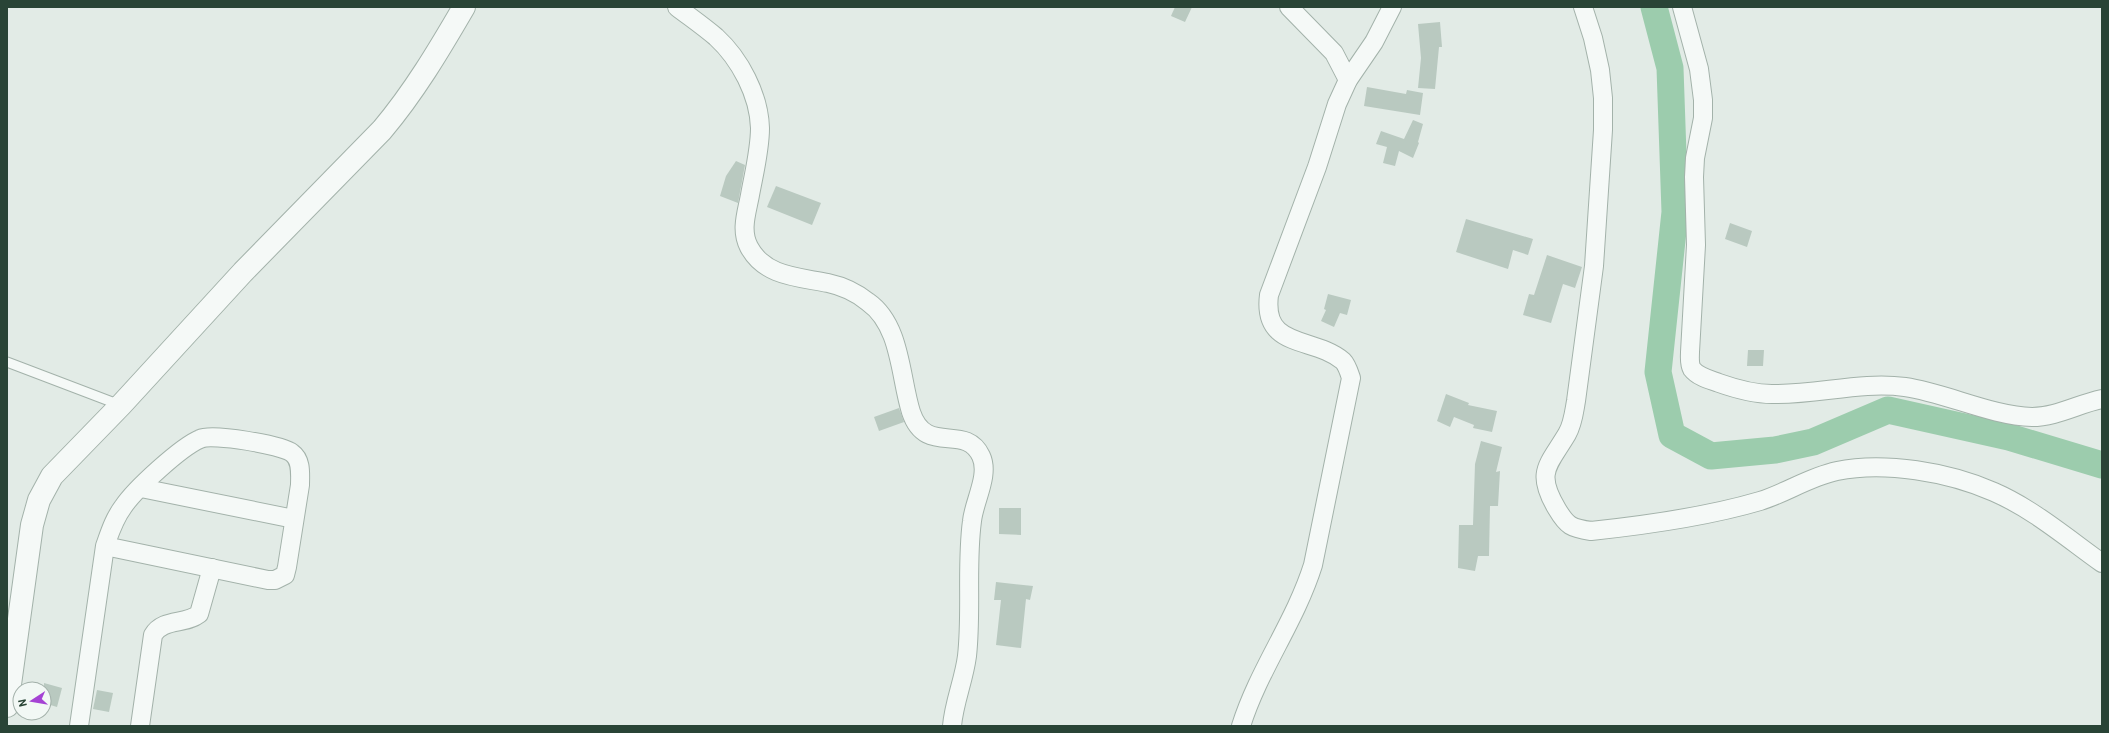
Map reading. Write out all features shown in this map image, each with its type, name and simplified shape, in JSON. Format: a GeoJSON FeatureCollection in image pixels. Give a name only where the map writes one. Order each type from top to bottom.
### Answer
{"type":"FeatureCollection","features":[{"type":"Feature","properties":{"kind":"street"},"geometry":{"type":"LineString","coordinates":[[7,706],[32,525],[39,500],[52,476],[121,405],[243,272],[382,130],[428,69],[464,7]]}},
{"type":"Feature","properties":{"kind":"street"},"geometry":{"type":"LineString","coordinates":[[676,7],[717,38],[727,49],[740,68],[754,98],[760,127],[758,153],[744,222],[745,234],[749,247],[760,261],[774,271],[793,277],[830,284],[851,291],[870,302],[882,315],[892,335],[912,413],[918,426],[926,434],[938,438],[966,440],[976,447],[982,457],[984,470],[972,522],[967,657],[952,726]]}},
{"type":"Feature","properties":{"kind":"street"},"geometry":{"type":"LineString","coordinates":[[1289,7],[1334,53],[1348,80]]}},
{"type":"Feature","properties":{"kind":"street"},"geometry":{"type":"LineString","coordinates":[[1241,726],[1263,670],[1305,591],[1313,565],[1351,378],[1343,362],[1333,356],[1286,338],[1276,329],[1270,320],[1267,309],[1269,295],[1317,167],[1337,104],[1348,80],[1374,42],[1392,7]]}},
{"type":"Feature","properties":{"kind":"street"},"geometry":{"type":"LineString","coordinates":[[1583,7],[1593,38],[1600,70],[1603,98],[1603,130],[1594,266],[1576,401],[1572,423],[1567,434],[1550,459],[1546,471],[1546,481],[1549,495],[1566,523],[1577,529],[1591,531],[1719,512],[1762,500],[1809,480],[1836,471],[1863,467],[1897,468],[1966,482],[1993,491],[2028,509],[2102,563]]}},
{"type":"Feature","properties":{"kind":"street"},"geometry":{"type":"LineString","coordinates":[[1682,7],[1699,69],[1703,100],[1703,118],[1695,158],[1694,177],[1696,245],[1690,352],[1690,364],[1693,370],[1710,380],[1744,391],[1772,394],[1881,385],[1905,387],[1935,393],[2013,415],[2032,417],[2049,416],[2088,402],[2102,399]]}},
{"type":"Feature","properties":{"kind":"street"},"geometry":{"type":"LineString","coordinates":[[80,726],[105,546],[112,524],[123,506],[156,472],[192,443],[208,436],[280,448],[292,453],[299,465],[300,485],[285,575],[281,578],[268,580],[105,546]]}},
{"type":"Feature","properties":{"kind":"street"},"geometry":{"type":"LineString","coordinates":[[141,488],[294,519]]}},
{"type":"Feature","properties":{"kind":"street"},"geometry":{"type":"LineString","coordinates":[[140,726],[153,635],[157,629],[163,625],[190,619],[199,614],[212,568]]}},
{"type":"Feature","properties":{"kind":"lane"},"geometry":{"type":"LineString","coordinates":[[7,362],[121,405]]}},
{"type":"Feature","properties":{"kind":"building"},"geometry":{"type":"Polygon","coordinates":[[[1175,7],[1192,7],[1185,22],[1171,16],[1175,7]]]}},
{"type":"Feature","properties":{"kind":"building"},"geometry":{"type":"Polygon","coordinates":[[[1440,22],[1442,47],[1439,47],[1435,89],[1418,88],[1421,58],[1418,24],[1440,22]]]}},
{"type":"Feature","properties":{"kind":"building"},"geometry":{"type":"Polygon","coordinates":[[[1367,87],[1406,94],[1407,90],[1423,93],[1420,115],[1364,106],[1367,87]]]}},
{"type":"Feature","properties":{"kind":"building"},"geometry":{"type":"Polygon","coordinates":[[[1413,120],[1423,124],[1419,143],[1413,158],[1399,151],[1395,166],[1383,163],[1387,147],[1376,144],[1381,131],[1404,139],[1413,120]]]}},
{"type":"Feature","properties":{"kind":"building"},"geometry":{"type":"Polygon","coordinates":[[[736,161],[745,165],[738,203],[720,196],[726,176],[736,161]]]}},
{"type":"Feature","properties":{"kind":"building"},"geometry":{"type":"Polygon","coordinates":[[[776,186],[821,203],[812,225],[767,207],[776,186]]]}},
{"type":"Feature","properties":{"kind":"building"},"geometry":{"type":"Polygon","coordinates":[[[1466,219],[1533,239],[1528,255],[1513,250],[1508,269],[1456,252],[1466,219]]]}},
{"type":"Feature","properties":{"kind":"building"},"geometry":{"type":"Polygon","coordinates":[[[1730,223],[1752,231],[1747,247],[1725,239],[1730,223]]]}},
{"type":"Feature","properties":{"kind":"building"},"geometry":{"type":"Polygon","coordinates":[[[1547,255],[1582,267],[1575,288],[1563,284],[1551,323],[1523,315],[1529,294],[1534,295],[1547,255]]]}},
{"type":"Feature","properties":{"kind":"building"},"geometry":{"type":"Polygon","coordinates":[[[1328,294],[1351,300],[1347,315],[1340,313],[1334,327],[1321,321],[1326,310],[1324,309],[1328,294]]]}},
{"type":"Feature","properties":{"kind":"building"},"geometry":{"type":"Polygon","coordinates":[[[1748,350],[1764,350],[1763,366],[1747,366],[1748,350]]]}},
{"type":"Feature","properties":{"kind":"building"},"geometry":{"type":"Polygon","coordinates":[[[1446,394],[1469,403],[1468,405],[1497,411],[1492,432],[1473,428],[1474,425],[1454,417],[1450,427],[1437,421],[1446,394]]]}},
{"type":"Feature","properties":{"kind":"building"},"geometry":{"type":"Polygon","coordinates":[[[899,408],[904,422],[879,431],[874,417],[899,408]]]}},
{"type":"Feature","properties":{"kind":"building"},"geometry":{"type":"Polygon","coordinates":[[[1481,441],[1502,447],[1496,472],[1500,471],[1498,506],[1490,506],[1489,556],[1478,556],[1475,571],[1458,568],[1459,525],[1473,525],[1475,464],[1481,441]]]}},
{"type":"Feature","properties":{"kind":"building"},"geometry":{"type":"Polygon","coordinates":[[[999,508],[1021,508],[1021,535],[999,534],[999,508]]]}},
{"type":"Feature","properties":{"kind":"building"},"geometry":{"type":"Polygon","coordinates":[[[996,582],[1033,586],[1030,600],[1026,599],[1021,648],[996,645],[1001,600],[994,600],[996,582]]]}},
{"type":"Feature","properties":{"kind":"building"},"geometry":{"type":"Polygon","coordinates":[[[52,685],[62,688],[57,707],[52,705],[52,685]]]}},
{"type":"Feature","properties":{"kind":"building"},"geometry":{"type":"Polygon","coordinates":[[[97,690],[113,693],[109,712],[93,709],[97,690]]]}},
{"type":"Feature","properties":{"kind":"waterway"},"geometry":{"type":"LineString","coordinates":[[1654,7],[1670,68],[1675,212],[1658,372],[1672,435],[1711,456],[1775,450],[1813,442],[1888,410],[2009,437],[2102,465]]}}]}
